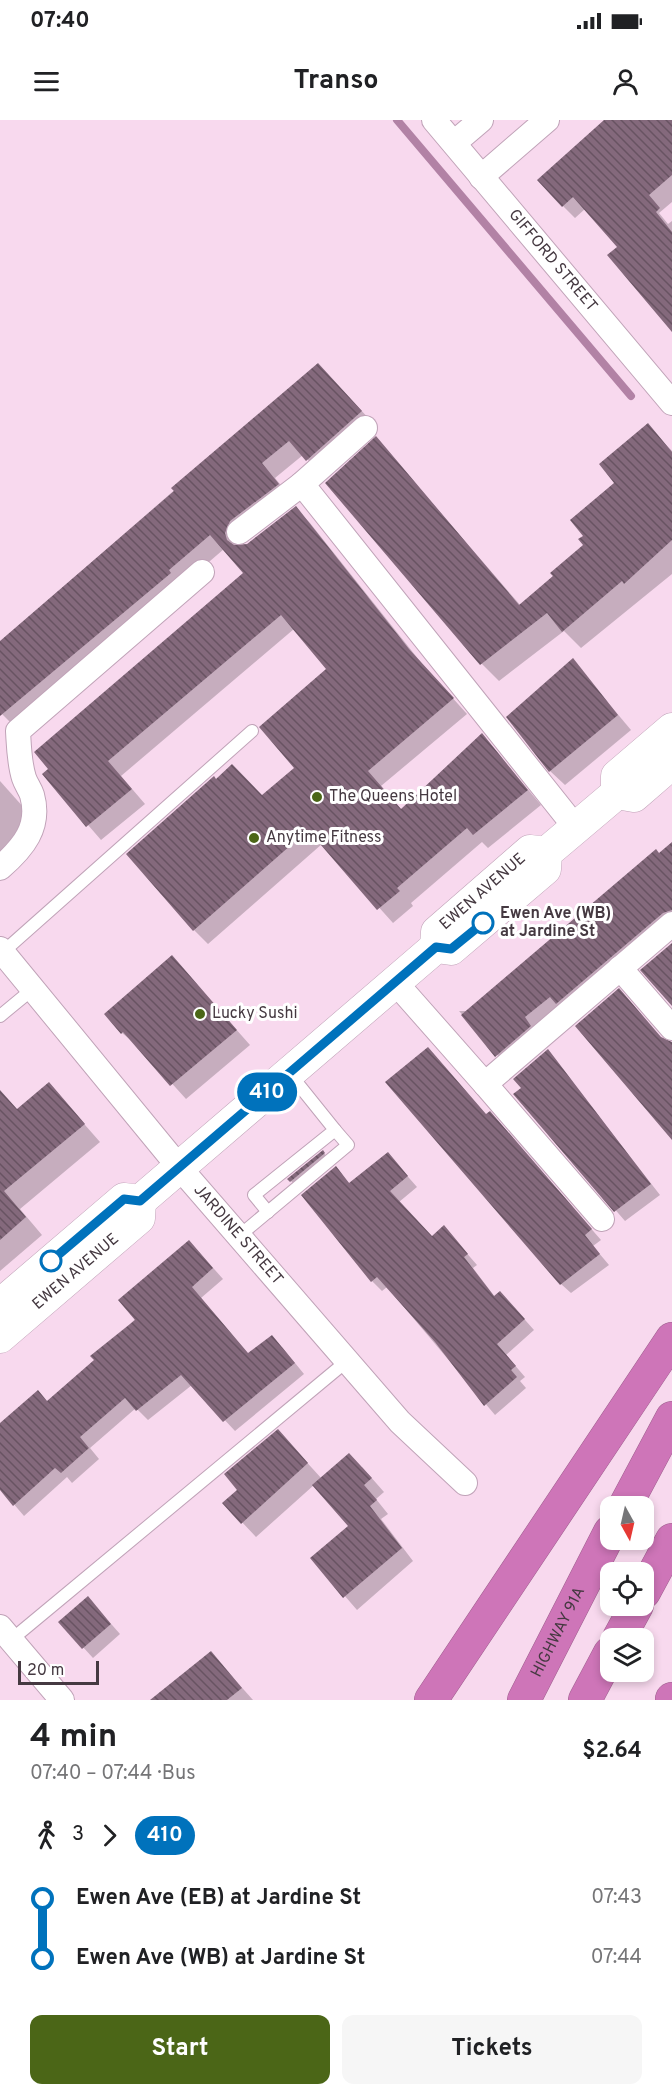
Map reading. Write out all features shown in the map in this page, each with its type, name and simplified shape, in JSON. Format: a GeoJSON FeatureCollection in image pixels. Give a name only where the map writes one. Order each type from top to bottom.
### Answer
{"type":"FeatureCollection","features":[{"type":"Feature","properties":{"kind":"highway"},"geometry":{"type":"LineString","coordinates":[[431,1700],[672,1339]]}},
{"type":"Feature","properties":{"kind":"highway"},"geometry":{"type":"LineString","coordinates":[[629,1496],[672,1418]]}},
{"type":"Feature","properties":{"kind":"highway"},"geometry":{"type":"LineString","coordinates":[[654,1573],[672,1540]]}},
{"type":"Feature","properties":{"kind":"highway","name":"HIGHWAY 91A"},"geometry":{"type":"LineString","coordinates":[[524,1700],[601,1550]]}},
{"type":"Feature","properties":{"kind":"highway"},"geometry":{"type":"LineString","coordinates":[[585,1700],[600,1672]]}},
{"type":"Feature","properties":{"kind":"street","name":"GIFFORD STREET"},"geometry":{"type":"LineString","coordinates":[[435,120],[672,403]]}},
{"type":"Feature","properties":{"kind":"street"},"geometry":{"type":"LineString","coordinates":[[454,143],[481,120]]}},
{"type":"Feature","properties":{"kind":"street"},"geometry":{"type":"LineString","coordinates":[[481,177],[547,120]]}},
{"type":"Feature","properties":{"kind":"street"},"geometry":{"type":"LineString","coordinates":[[239,532],[302,484],[364,428]]}},
{"type":"Feature","properties":{"kind":"street"},"geometry":{"type":"LineString","coordinates":[[302,484],[576,828]]}},
{"type":"Feature","properties":{"kind":"street"},"geometry":{"type":"LineString","coordinates":[[0,868],[24,845],[33,825],[34,810],[9,728],[202,572]]}},
{"type":"Feature","properties":{"kind":"street","name":"EWEN AVENUE"},"geometry":{"type":"LineString","coordinates":[[0,1305],[124,1199],[140,1201],[436,947],[436,932],[530,851],[546,853],[617,793],[617,776],[672,729]]}},
{"type":"Feature","properties":{"kind":"street","name":"EWEN AVENUE"},"geometry":{"type":"LineString","coordinates":[[617,793],[634,796],[672,763]]}},
{"type":"Feature","properties":{"kind":"street"},"geometry":{"type":"LineString","coordinates":[[485,1084],[672,924]]}},
{"type":"Feature","properties":{"kind":"street","name":"JARDINE STREET"},"geometry":{"type":"LineString","coordinates":[[2,951],[179,1167],[400,1422],[465,1483]]}},
{"type":"Feature","properties":{"kind":"street"},"geometry":{"type":"LineString","coordinates":[[620,968],[672,1028]]}},
{"type":"Feature","properties":{"kind":"street"},"geometry":{"type":"LineString","coordinates":[[395,982],[602,1219]]}},
{"type":"Feature","properties":{"kind":"street","name":"EWEN AVENUE"},"geometry":{"type":"LineString","coordinates":[[0,1337],[140,1218],[140,1201]]}},
{"type":"Feature","properties":{"kind":"street"},"geometry":{"type":"LineString","coordinates":[[5,1633],[62,1700]]}},
{"type":"Feature","properties":{"kind":"lane"},"geometry":{"type":"LineString","coordinates":[[2,951],[252,731]]}},
{"type":"Feature","properties":{"kind":"lane"},"geometry":{"type":"LineString","coordinates":[[0,1016],[34,988]]}},
{"type":"Feature","properties":{"kind":"lane"},"geometry":{"type":"LineString","coordinates":[[239,1236],[348,1145],[289,1073]]}},
{"type":"Feature","properties":{"kind":"lane"},"geometry":{"type":"LineString","coordinates":[[268,1212],[254,1195],[335,1130]]}},
{"type":"Feature","properties":{"kind":"lane"},"geometry":{"type":"LineString","coordinates":[[5,1633],[347,1361]]}},
{"type":"Feature","properties":{"kind":"building"},"geometry":{"type":"Polygon","coordinates":[[[604,120],[672,120],[672,175],[649,195],[660,208],[656,212],[672,232],[672,332],[607,255],[617,247],[573,197],[562,207],[537,180],[604,120]]]}},
{"type":"Feature","properties":{"kind":"building"},"geometry":{"type":"Polygon","coordinates":[[[318,363],[362,411],[306,461],[289,441],[262,463],[279,484],[230,521],[225,533],[227,540],[234,545],[247,544],[296,506],[409,649],[454,698],[368,771],[401,809],[482,733],[528,790],[473,835],[467,828],[397,888],[400,891],[377,910],[308,830],[193,931],[126,854],[214,776],[216,779],[232,764],[262,795],[294,768],[259,727],[326,669],[281,615],[108,761],[132,789],[86,827],[42,774],[48,769],[34,752],[243,573],[210,535],[169,570],[171,573],[0,716],[0,641],[174,491],[171,488],[318,363]]]}},
{"type":"Feature","properties":{"kind":"building"},"geometry":{"type":"Polygon","coordinates":[[[648,423],[672,452],[672,540],[624,584],[622,581],[562,632],[547,613],[480,665],[325,483],[376,436],[519,605],[553,576],[550,573],[583,545],[578,539],[583,536],[570,520],[614,483],[599,464],[648,423]]]}},
{"type":"Feature","properties":{"kind":"building"},"geometry":{"type":"Polygon","coordinates":[[[573,658],[618,715],[549,772],[506,717],[573,658]]]}},
{"type":"Feature","properties":{"kind":"building"},"geometry":{"type":"Polygon","coordinates":[[[672,842],[672,910],[663,913],[556,1004],[550,997],[525,1017],[531,1026],[495,1057],[461,1015],[656,849],[659,853],[672,842]]]}},
{"type":"Feature","properties":{"kind":"building"},"geometry":{"type":"Polygon","coordinates":[[[672,943],[672,1006],[640,970],[672,943]]]}},
{"type":"Feature","properties":{"kind":"building"},"geometry":{"type":"Polygon","coordinates":[[[172,955],[237,1030],[170,1086],[123,1032],[121,1034],[104,1014],[172,955]]]}},
{"type":"Feature","properties":{"kind":"building"},"geometry":{"type":"Polygon","coordinates":[[[619,988],[661,1037],[672,1042],[672,1140],[575,1026],[619,988]]]}},
{"type":"Feature","properties":{"kind":"building"},"geometry":{"type":"Polygon","coordinates":[[[428,1047],[486,1114],[490,1111],[592,1229],[585,1235],[600,1254],[560,1285],[385,1082],[428,1047]]]}},
{"type":"Feature","properties":{"kind":"building"},"geometry":{"type":"Polygon","coordinates":[[[548,1049],[651,1184],[614,1212],[513,1094],[521,1088],[513,1079],[548,1049]]]}},
{"type":"Feature","properties":{"kind":"building"},"geometry":{"type":"Polygon","coordinates":[[[49,1082],[85,1124],[4,1191],[26,1217],[0,1240],[0,1090],[17,1109],[49,1082]]]}},
{"type":"Feature","properties":{"kind":"building"},"geometry":{"type":"Polygon","coordinates":[[[323,1150],[325,1153],[290,1182],[287,1179],[323,1150]]]}},
{"type":"Feature","properties":{"kind":"building"},"geometry":{"type":"Polygon","coordinates":[[[388,1152],[408,1176],[390,1191],[432,1236],[444,1225],[468,1254],[464,1257],[494,1296],[500,1291],[525,1319],[497,1344],[516,1366],[511,1370],[517,1377],[484,1406],[435,1342],[377,1277],[371,1282],[301,1195],[336,1166],[349,1183],[388,1152]]]}},
{"type":"Feature","properties":{"kind":"building"},"geometry":{"type":"Polygon","coordinates":[[[189,1240],[213,1268],[192,1287],[248,1353],[272,1335],[295,1363],[223,1422],[181,1375],[136,1411],[125,1398],[80,1437],[89,1448],[61,1473],[55,1468],[13,1506],[0,1490],[0,1423],[38,1390],[47,1401],[94,1360],[90,1356],[135,1320],[118,1300],[189,1240]]]}},
{"type":"Feature","properties":{"kind":"building"},"geometry":{"type":"Polygon","coordinates":[[[278,1429],[308,1463],[241,1524],[222,1503],[237,1490],[224,1474],[278,1429]]]}},
{"type":"Feature","properties":{"kind":"building"},"geometry":{"type":"Polygon","coordinates":[[[349,1453],[372,1478],[364,1485],[377,1500],[370,1506],[402,1548],[343,1598],[310,1558],[348,1526],[312,1485],[349,1453]]]}},
{"type":"Feature","properties":{"kind":"building"},"geometry":{"type":"Polygon","coordinates":[[[88,1596],[111,1624],[82,1649],[58,1622],[88,1596]]]}},
{"type":"Feature","properties":{"kind":"building"},"geometry":{"type":"Polygon","coordinates":[[[211,1651],[242,1688],[227,1700],[150,1700],[211,1651]]]}},
{"type":"Feature","properties":{"kind":"waterway"},"geometry":{"type":"LineString","coordinates":[[397,120],[631,396]]}},
{"type":"Feature","properties":{"kind":"bus line","name":"410"},"geometry":{"type":"LineString","coordinates":[[51,1261],[124,1199],[140,1201],[436,947],[451,949],[483,923]]}},
{"type":"Feature","properties":{"kind":"place","name":"The Queens Hotel"},"geometry":{"type":"Point","coordinates":[317,797]}},
{"type":"Feature","properties":{"kind":"place","name":"Anytime Fitness"},"geometry":{"type":"Point","coordinates":[254,838]}},
{"type":"Feature","properties":{"kind":"place","name":"Ewen Ave (WB) at Jardine St"},"geometry":{"type":"Point","coordinates":[483,923]}},
{"type":"Feature","properties":{"kind":"place","name":"Lucky Sushi"},"geometry":{"type":"Point","coordinates":[200,1014]}}]}
